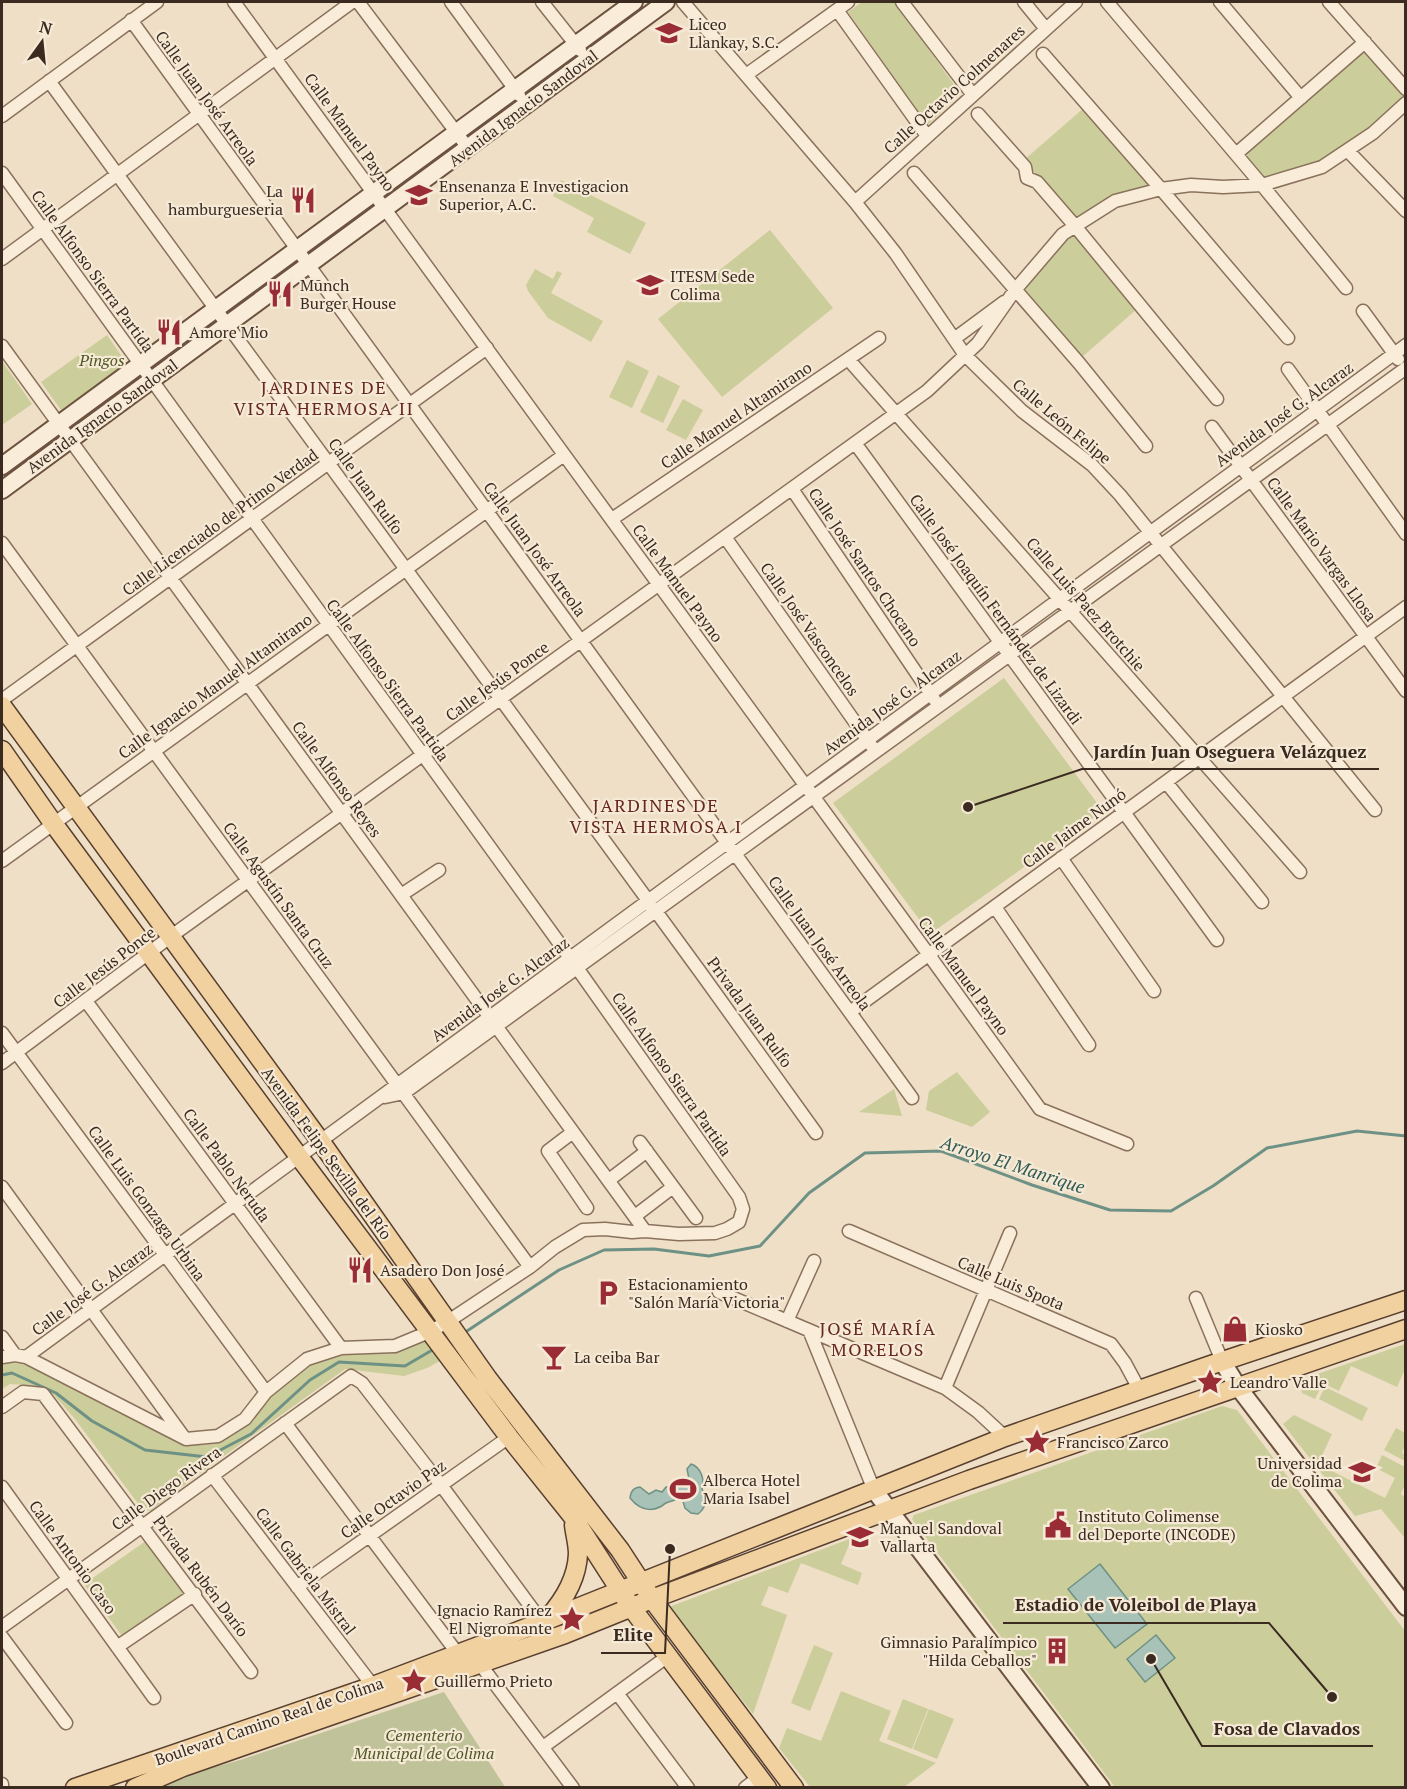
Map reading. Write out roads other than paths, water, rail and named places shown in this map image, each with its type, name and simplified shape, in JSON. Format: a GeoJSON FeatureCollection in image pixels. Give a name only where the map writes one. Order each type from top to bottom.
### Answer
{"type":"FeatureCollection","features":[{"type":"Feature","properties":{"kind":"main road","name":"Avenida Ignacio Sandoval"},"geometry":{"type":"LineString","coordinates":[[2,466],[634,2]]}},
{"type":"Feature","properties":{"kind":"main road","name":"Avenida Ignacio Sandoval"},"geometry":{"type":"LineString","coordinates":[[2,490],[666,2]]}},
{"type":"Feature","properties":{"kind":"main road","name":"Avenida Felipe Sevilla del Río"},"geometry":{"type":"LineString","coordinates":[[2,706],[321,1142],[464,1346],[620,1550],[652,1599],[794,1788]]}},
{"type":"Feature","properties":{"kind":"main road","name":"Avenida Felipe Sevilla del Río"},"geometry":{"type":"LineString","coordinates":[[2,750],[53,823],[300,1158],[509,1437],[573,1517],[631,1607],[747,1761],[757,1784]]}},
{"type":"Feature","properties":{"kind":"main road","name":"Boulevard Camino Real de Colima"},"geometry":{"type":"LineString","coordinates":[[75,1788],[373,1686],[458,1654],[1005,1437],[1139,1389],[1406,1300]]}},
{"type":"Feature","properties":{"kind":"main road"},"geometry":{"type":"LineString","coordinates":[[1384,1307],[1400,1331]]}},
{"type":"Feature","properties":{"kind":"main road","name":"Boulevard Camino Real de Colima"},"geometry":{"type":"LineString","coordinates":[[135,1788],[183,1767],[568,1632],[889,1510],[1060,1448],[1400,1331]]}},
{"type":"Feature","properties":{"kind":"main road"},"geometry":{"type":"LineString","coordinates":[[1222,1361],[1238,1387],[1406,1607]]}},
{"type":"Feature","properties":{"kind":"main road"},"geometry":{"type":"LineString","coordinates":[[1051,1422],[1060,1448]]}},
{"type":"Feature","properties":{"kind":"main road"},"geometry":{"type":"LineString","coordinates":[[874,1490],[1101,1788]]}},
{"type":"Feature","properties":{"kind":"main road"},"geometry":{"type":"LineString","coordinates":[[544,1621],[563,1601],[577,1567],[578,1551],[573,1517]]}},
{"type":"Feature","properties":{"kind":"main road"},"geometry":{"type":"LineString","coordinates":[[620,1550],[633,1560],[661,1565],[719,1551]]}},
{"type":"Feature","properties":{"kind":"main road"},"geometry":{"type":"LineString","coordinates":[[568,1632],[612,1623],[629,1626],[654,1638]]}},
{"type":"Feature","properties":{"kind":"main road"},"geometry":{"type":"LineString","coordinates":[[747,1761],[764,1748]]}},
{"type":"Feature","properties":{"kind":"street"},"geometry":{"type":"LineString","coordinates":[[2,116],[157,2]]}},
{"type":"Feature","properties":{"kind":"street","name":"Calle Manuel Payno"},"geometry":{"type":"LineString","coordinates":[[234,2],[1040,1109],[1127,1144]]}},
{"type":"Feature","properties":{"kind":"street"},"geometry":{"type":"LineString","coordinates":[[2,259],[352,2]]}},
{"type":"Feature","properties":{"kind":"street"},"geometry":{"type":"LineString","coordinates":[[358,2],[468,148]]}},
{"type":"Feature","properties":{"kind":"street"},"geometry":{"type":"LineString","coordinates":[[451,2],[527,105]]}},
{"type":"Feature","properties":{"kind":"street"},"geometry":{"type":"LineString","coordinates":[[542,2],[575,45],[589,59]]}},
{"type":"Feature","properties":{"kind":"street","name":"Calle León Felipe"},"geometry":{"type":"LineString","coordinates":[[683,2],[855,202],[896,254],[965,355],[1022,411],[1092,465],[1120,495],[1376,810]]}},
{"type":"Feature","properties":{"kind":"street"},"geometry":{"type":"LineString","coordinates":[[746,75],[848,2]]}},
{"type":"Feature","properties":{"kind":"street"},"geometry":{"type":"LineString","coordinates":[[902,2],[973,95]]}},
{"type":"Feature","properties":{"kind":"street"},"geometry":{"type":"LineString","coordinates":[[1024,2],[1046,29]]}},
{"type":"Feature","properties":{"kind":"street","name":"Calle Octavio Colmenares"},"geometry":{"type":"LineString","coordinates":[[855,202],[1076,2]]}},
{"type":"Feature","properties":{"kind":"street"},"geometry":{"type":"LineString","coordinates":[[1107,2],[1346,288]]}},
{"type":"Feature","properties":{"kind":"street"},"geometry":{"type":"LineString","coordinates":[[1220,2],[1301,98]]}},
{"type":"Feature","properties":{"kind":"street"},"geometry":{"type":"LineString","coordinates":[[1329,2],[1406,89]]}},
{"type":"Feature","properties":{"kind":"street"},"geometry":{"type":"LineString","coordinates":[[837,9],[927,136]]}},
{"type":"Feature","properties":{"kind":"street","name":"Calle Juan José Arreola"},"geometry":{"type":"LineString","coordinates":[[131,20],[912,1098]]}},
{"type":"Feature","properties":{"kind":"street"},"geometry":{"type":"LineString","coordinates":[[1236,154],[1365,42]]}},
{"type":"Feature","properties":{"kind":"street"},"geometry":{"type":"LineString","coordinates":[[1043,54],[1288,338]]}},
{"type":"Feature","properties":{"kind":"street","name":"Calle Juan Rulfo"},"geometry":{"type":"LineString","coordinates":[[49,81],[652,906]]}},
{"type":"Feature","properties":{"kind":"street"},"geometry":{"type":"LineString","coordinates":[[954,339],[1011,295],[1063,234],[1115,201],[1161,189],[1191,185],[1223,187],[1262,185],[1322,167],[1373,133],[1406,103]]}},
{"type":"Feature","properties":{"kind":"street"},"geometry":{"type":"LineString","coordinates":[[978,114],[1024,167],[1027,178],[1037,182],[1075,226],[1217,399]]}},
{"type":"Feature","properties":{"kind":"street"},"geometry":{"type":"LineString","coordinates":[[1348,151],[1406,211]]}},
{"type":"Feature","properties":{"kind":"street"},"geometry":{"type":"LineString","coordinates":[[914,172],[1011,295],[1079,363],[1146,446]]}},
{"type":"Feature","properties":{"kind":"street","name":"Calle Alfonso Sierra Partida"},"geometry":{"type":"LineString","coordinates":[[2,173],[740,1197],[743,1209],[738,1221],[727,1230],[715,1233],[678,1234],[645,1231]]}},
{"type":"Feature","properties":{"kind":"street","name":"Calle Jesús Ponce"},"geometry":{"type":"LineString","coordinates":[[2,1063],[170,937],[927,392],[978,343],[1011,295]]}},
{"type":"Feature","properties":{"kind":"street"},"geometry":{"type":"LineString","coordinates":[[1363,311],[1405,369]]}},
{"type":"Feature","properties":{"kind":"street","name":"Calle Manuel Altamirano"},"geometry":{"type":"LineString","coordinates":[[612,519],[879,338]]}},
{"type":"Feature","properties":{"kind":"street","name":"Avenida José G. Alcaraz"},"geometry":{"type":"LineString","coordinates":[[652,906],[727,843],[1406,345]]}},
{"type":"Feature","properties":{"kind":"street","name":"Calle Alfonso Reyes"},"geometry":{"type":"LineString","coordinates":[[2,346],[645,1231]]}},
{"type":"Feature","properties":{"kind":"street","name":"Calle Licenciado de Primo Verdad"},"geometry":{"type":"LineString","coordinates":[[2,700],[487,348]]}},
{"type":"Feature","properties":{"kind":"street","name":"Calle Luis Paez Brotchie"},"geometry":{"type":"LineString","coordinates":[[848,359],[1300,872]]}},
{"type":"Feature","properties":{"kind":"street"},"geometry":{"type":"LineString","coordinates":[[1288,369],[1406,534]]}},
{"type":"Feature","properties":{"kind":"street","name":"Avenida José G. Alcaraz"},"geometry":{"type":"LineString","coordinates":[[401,1089],[652,906],[735,853],[876,752],[1405,369]]}},
{"type":"Feature","properties":{"kind":"street","name":"Calle Mario Vargas Llosa"},"geometry":{"type":"LineString","coordinates":[[1212,427],[1406,691]]}},
{"type":"Feature","properties":{"kind":"street","name":"Calle José Joaquín Fernández de Lizardi"},"geometry":{"type":"LineString","coordinates":[[855,443],[1216,940]]}},
{"type":"Feature","properties":{"kind":"street","name":"Calle Ignacio Manuel Altamirano"},"geometry":{"type":"LineString","coordinates":[[2,861],[564,454]]}},
{"type":"Feature","properties":{"kind":"street","name":"Calle José Santos Chocano"},"geometry":{"type":"LineString","coordinates":[[792,489],[939,706]]}},
{"type":"Feature","properties":{"kind":"street","name":"Calle José Vasconcelos"},"geometry":{"type":"LineString","coordinates":[[726,537],[876,752]]}},
{"type":"Feature","properties":{"kind":"street","name":"Calle Agustín Santa Cruz"},"geometry":{"type":"LineString","coordinates":[[2,543],[530,1267]]}},
{"type":"Feature","properties":{"kind":"street","name":"Calle Jaime Nunó"},"geometry":{"type":"LineString","coordinates":[[850,1012],[1406,607]]}},
{"type":"Feature","properties":{"kind":"street"},"geometry":{"type":"LineString","coordinates":[[1166,782],[1262,902]]}},
{"type":"Feature","properties":{"kind":"street"},"geometry":{"type":"LineString","coordinates":[[1061,858],[1154,991]]}},
{"type":"Feature","properties":{"kind":"street"},"geometry":{"type":"LineString","coordinates":[[401,895],[440,870]]}},
{"type":"Feature","properties":{"kind":"street","name":"Privada Juan Rulfo"},"geometry":{"type":"LineString","coordinates":[[652,906],[816,1133]]}},
{"type":"Feature","properties":{"kind":"street"},"geometry":{"type":"LineString","coordinates":[[995,907],[1089,1045]]}},
{"type":"Feature","properties":{"kind":"street","name":"Calle Pablo Neruda"},"geometry":{"type":"LineString","coordinates":[[86,1001],[341,1348]]}},
{"type":"Feature","properties":{"kind":"street","name":"Calle Luis Gonzaga Urbina"},"geometry":{"type":"LineString","coordinates":[[2,1033],[266,1392]]}},
{"type":"Feature","properties":{"kind":"street","name":"Calle José G. Alcaraz"},"geometry":{"type":"LineString","coordinates":[[20,1356],[91,1310],[381,1097],[401,1089]]}},
{"type":"Feature","properties":{"kind":"street"},"geometry":{"type":"LineString","coordinates":[[573,1132],[548,1151],[587,1208]]}},
{"type":"Feature","properties":{"kind":"street"},"geometry":{"type":"LineString","coordinates":[[609,1180],[644,1146],[696,1218]]}},
{"type":"Feature","properties":{"kind":"street"},"geometry":{"type":"LineString","coordinates":[[2,1187],[186,1439]]}},
{"type":"Feature","properties":{"kind":"street"},"geometry":{"type":"LineString","coordinates":[[635,1216],[673,1187]]}},
{"type":"Feature","properties":{"kind":"street"},"geometry":{"type":"LineString","coordinates":[[2,1337],[20,1356],[186,1439],[218,1436],[245,1419],[266,1392],[307,1359],[341,1348],[395,1346],[432,1335],[555,1247],[583,1230],[645,1231]]}},
{"type":"Feature","properties":{"kind":"street","name":"Calle Luis Spota"},"geometry":{"type":"LineString","coordinates":[[849,1231],[1111,1344],[1125,1363],[1139,1389]]}},
{"type":"Feature","properties":{"kind":"street"},"geometry":{"type":"LineString","coordinates":[[945,1388],[1010,1233]]}},
{"type":"Feature","properties":{"kind":"street"},"geometry":{"type":"LineString","coordinates":[[786,1321],[814,1261]]}},
{"type":"Feature","properties":{"kind":"street"},"geometry":{"type":"LineString","coordinates":[[719,1292],[945,1388],[978,1412],[1005,1437]]}},
{"type":"Feature","properties":{"kind":"street"},"geometry":{"type":"LineString","coordinates":[[1196,1298],[1222,1361]]}},
{"type":"Feature","properties":{"kind":"street"},"geometry":{"type":"LineString","coordinates":[[809,1330],[874,1490]]}},
{"type":"Feature","properties":{"kind":"street"},"geometry":{"type":"LineString","coordinates":[[2,1358],[20,1356]]}},
{"type":"Feature","properties":{"kind":"street","name":"Calle Diego Rivera"},"geometry":{"type":"LineString","coordinates":[[2,1627],[351,1376],[362,1383],[441,1485]]}},
{"type":"Feature","properties":{"kind":"street","name":"Privada Rubén Darío"},"geometry":{"type":"LineString","coordinates":[[2,1407],[23,1392],[44,1394],[251,1672]]}},
{"type":"Feature","properties":{"kind":"street"},"geometry":{"type":"LineString","coordinates":[[285,1423],[458,1654]]}},
{"type":"Feature","properties":{"kind":"street","name":"Calle Octavio Paz"},"geometry":{"type":"LineString","coordinates":[[297,1587],[509,1437]]}},
{"type":"Feature","properties":{"kind":"street","name":"Calle Gabriela Mistral"},"geometry":{"type":"LineString","coordinates":[[212,1475],[373,1686]]}},
{"type":"Feature","properties":{"kind":"street"},"geometry":{"type":"LineString","coordinates":[[441,1485],[544,1621]]}},
{"type":"Feature","properties":{"kind":"street","name":"Calle Antonio Caso"},"geometry":{"type":"LineString","coordinates":[[2,1487],[154,1698]]}},
{"type":"Feature","properties":{"kind":"street"},"geometry":{"type":"LineString","coordinates":[[117,1647],[195,1594]]}},
{"type":"Feature","properties":{"kind":"street"},"geometry":{"type":"LineString","coordinates":[[2,1637],[66,1724]]}},
{"type":"Feature","properties":{"kind":"street"},"geometry":{"type":"LineString","coordinates":[[543,1748],[668,1656]]}},
{"type":"Feature","properties":{"kind":"street"},"geometry":{"type":"LineString","coordinates":[[480,1664],[573,1788]]}},
{"type":"Feature","properties":{"kind":"street"},"geometry":{"type":"LineString","coordinates":[[617,1693],[688,1788]]}},
{"type":"Feature","properties":{"kind":"waterway","name":"Arroyo El Manrique"},"geometry":{"type":"LineString","coordinates":[[464,1333],[559,1270],[604,1250],[654,1249],[709,1256],[760,1246],[809,1193],[865,1153],[941,1151],[1032,1185],[1110,1210],[1171,1211],[1213,1186],[1267,1148],[1357,1131],[1406,1136]]}},
{"type":"Feature","properties":{"kind":"waterway"},"geometry":{"type":"LineString","coordinates":[[2,1375],[12,1373],[56,1393],[92,1421],[145,1450],[207,1457],[251,1434],[310,1380],[339,1362],[405,1366],[434,1349]]}},
{"type":"Feature","properties":{"kind":"place","name":"Liceo Llankay, S.C."},"geometry":{"type":"Point","coordinates":[669,33]}},
{"type":"Feature","properties":{"kind":"place","name":"Ensenanza E Investigacion Superior, A.C."},"geometry":{"type":"Point","coordinates":[419,195]}},
{"type":"Feature","properties":{"kind":"place","name":"La hamburgueseria"},"geometry":{"type":"Point","coordinates":[303,200]}},
{"type":"Feature","properties":{"kind":"place","name":"ITESM Sede Colima"},"geometry":{"type":"Point","coordinates":[650,285]}},
{"type":"Feature","properties":{"kind":"place","name":"Mūnch Burger House"},"geometry":{"type":"Point","coordinates":[280,294]}},
{"type":"Feature","properties":{"kind":"place","name":"Amore Mio"},"geometry":{"type":"Point","coordinates":[169,332]}},
{"type":"Feature","properties":{"kind":"place","name":"Jardín Juan Oseguera Velázquez"},"geometry":{"type":"Point","coordinates":[968,807]}},
{"type":"Feature","properties":{"kind":"place","name":"Asadero Don José"},"geometry":{"type":"Point","coordinates":[360,1270]}},
{"type":"Feature","properties":{"kind":"place","name":"Estacionamiento \"Salón María Victoria\""},"geometry":{"type":"Point","coordinates":[608,1293]}},
{"type":"Feature","properties":{"kind":"place","name":"Kiosko"},"geometry":{"type":"Point","coordinates":[1235,1329]}},
{"type":"Feature","properties":{"kind":"place","name":"La ceiba Bar"},"geometry":{"type":"Point","coordinates":[554,1357]}},
{"type":"Feature","properties":{"kind":"place","name":"Leandro Valle"},"geometry":{"type":"Point","coordinates":[1210,1382]}},
{"type":"Feature","properties":{"kind":"place","name":"Francisco Zarco"},"geometry":{"type":"Point","coordinates":[1037,1442]}},
{"type":"Feature","properties":{"kind":"place","name":"Universidad de Colima"},"geometry":{"type":"Point","coordinates":[1362,1472]}},
{"type":"Feature","properties":{"kind":"place","name":"Alberca Hotel Maria Isabel"},"geometry":{"type":"Point","coordinates":[683,1489]}},
{"type":"Feature","properties":{"kind":"place","name":"Instituto Colimense del Deporte (INCODE)"},"geometry":{"type":"Point","coordinates":[1058,1525]}},
{"type":"Feature","properties":{"kind":"place","name":"Manuel Sandoval Vallarta"},"geometry":{"type":"Point","coordinates":[860,1537]}},
{"type":"Feature","properties":{"kind":"place","name":"Elite"},"geometry":{"type":"Point","coordinates":[670,1549]}},
{"type":"Feature","properties":{"kind":"place","name":"Ignacio Ramírez El Nigromante"},"geometry":{"type":"Point","coordinates":[572,1619]}},
{"type":"Feature","properties":{"kind":"place","name":"Gimnasio Paralímpico \"Hilda Ceballos\""},"geometry":{"type":"Point","coordinates":[1057,1651]}},
{"type":"Feature","properties":{"kind":"place","name":"Fosa de Clavados"},"geometry":{"type":"Point","coordinates":[1151,1659]}},
{"type":"Feature","properties":{"kind":"place","name":"Guillermo Prieto"},"geometry":{"type":"Point","coordinates":[414,1681]}},
{"type":"Feature","properties":{"kind":"place","name":"Estadio de Voleibol de Playa"},"geometry":{"type":"Point","coordinates":[1332,1697]}},
{"type":"Feature","properties":{"kind":"district","name":"JARDINES DE VISTA HERMOSA II"},"geometry":{"type":"Point","coordinates":[324,397]}},
{"type":"Feature","properties":{"kind":"district","name":"JARDINES DE VISTA HERMOSA I"},"geometry":{"type":"Point","coordinates":[656,815]}},
{"type":"Feature","properties":{"kind":"district","name":"JOSÉ MARÍA MORELOS"},"geometry":{"type":"Point","coordinates":[878,1338]}},
{"type":"Feature","properties":{"kind":"park label","name":"Pingos"},"geometry":{"type":"Point","coordinates":[102,360]}},
{"type":"Feature","properties":{"kind":"park label","name":"Cementerio Municipal de Colima"},"geometry":{"type":"Point","coordinates":[424,1744]}}]}
